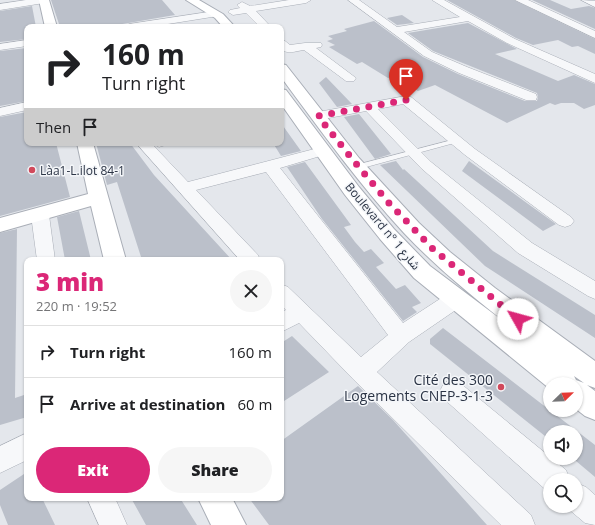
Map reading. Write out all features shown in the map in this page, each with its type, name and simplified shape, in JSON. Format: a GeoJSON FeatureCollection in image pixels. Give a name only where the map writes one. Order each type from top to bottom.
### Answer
{"type":"FeatureCollection","features":[{"type":"Feature","properties":{"kind":"main road"},"geometry":{"type":"LineString","coordinates":[[44,0],[51,24]]}},
{"type":"Feature","properties":{"kind":"main road"},"geometry":{"type":"LineString","coordinates":[[191,0],[215,14],[226,24]]}},
{"type":"Feature","properties":{"kind":"main road"},"geometry":{"type":"LineString","coordinates":[[213,0],[233,12],[242,22]]}},
{"type":"Feature","properties":{"kind":"main road","name":"Boulevard n° شارع 1"},"geometry":{"type":"LineString","coordinates":[[284,56],[318,116],[389,203],[433,249],[497,303],[595,376]]}},
{"type":"Feature","properties":{"kind":"main road","name":"Boulevard n° شارع 1"},"geometry":{"type":"LineString","coordinates":[[284,97],[322,151],[387,234],[422,272],[555,377]]}},
{"type":"Feature","properties":{"kind":"main road"},"geometry":{"type":"LineString","coordinates":[[86,146],[114,257]]}},
{"type":"Feature","properties":{"kind":"main road"},"geometry":{"type":"LineString","coordinates":[[0,225],[40,215],[99,197]]}},
{"type":"Feature","properties":{"kind":"main road"},"geometry":{"type":"LineString","coordinates":[[583,398],[595,407]]}},
{"type":"Feature","properties":{"kind":"main road"},"geometry":{"type":"LineString","coordinates":[[216,501],[229,525]]}},
{"type":"Feature","properties":{"kind":"street"},"geometry":{"type":"LineString","coordinates":[[0,7],[44,0]]}},
{"type":"Feature","properties":{"kind":"street"},"geometry":{"type":"LineString","coordinates":[[234,0],[249,10],[263,24]]}},
{"type":"Feature","properties":{"kind":"street"},"geometry":{"type":"LineString","coordinates":[[233,12],[305,0]]}},
{"type":"Feature","properties":{"kind":"street"},"geometry":{"type":"LineString","coordinates":[[353,0],[397,30],[428,54],[531,97]]}},
{"type":"Feature","properties":{"kind":"street"},"geometry":{"type":"LineString","coordinates":[[438,0],[533,52],[595,79]]}},
{"type":"Feature","properties":{"kind":"street"},"geometry":{"type":"LineString","coordinates":[[520,0],[595,35]]}},
{"type":"Feature","properties":{"kind":"street"},"geometry":{"type":"LineString","coordinates":[[586,0],[595,4]]}},
{"type":"Feature","properties":{"kind":"street"},"geometry":{"type":"LineString","coordinates":[[152,24],[215,14]]}},
{"type":"Feature","properties":{"kind":"street"},"geometry":{"type":"LineString","coordinates":[[397,30],[470,18]]}},
{"type":"Feature","properties":{"kind":"street"},"geometry":{"type":"LineString","coordinates":[[575,25],[588,22]]}},
{"type":"Feature","properties":{"kind":"street"},"geometry":{"type":"LineString","coordinates":[[0,47],[24,43]]}},
{"type":"Feature","properties":{"kind":"street"},"geometry":{"type":"LineString","coordinates":[[284,52],[305,46],[322,44],[329,48]]}},
{"type":"Feature","properties":{"kind":"street"},"geometry":{"type":"LineString","coordinates":[[305,46],[350,78]]}},
{"type":"Feature","properties":{"kind":"street"},"geometry":{"type":"LineString","coordinates":[[318,116],[406,100],[456,141],[565,220]]}},
{"type":"Feature","properties":{"kind":"street"},"geometry":{"type":"LineString","coordinates":[[0,112],[24,107]]}},
{"type":"Feature","properties":{"kind":"street"},"geometry":{"type":"LineString","coordinates":[[369,107],[426,165],[526,248],[595,291]]}},
{"type":"Feature","properties":{"kind":"street"},"geometry":{"type":"LineString","coordinates":[[158,146],[161,164],[249,257]]}},
{"type":"Feature","properties":{"kind":"street"},"geometry":{"type":"LineString","coordinates":[[185,188],[322,151]]}},
{"type":"Feature","properties":{"kind":"street"},"geometry":{"type":"LineString","coordinates":[[270,166],[401,336]]}},
{"type":"Feature","properties":{"kind":"street"},"geometry":{"type":"LineString","coordinates":[[40,215],[46,257]]}},
{"type":"Feature","properties":{"kind":"street"},"geometry":{"type":"LineString","coordinates":[[284,295],[361,372],[521,525]]}},
{"type":"Feature","properties":{"kind":"street"},"geometry":{"type":"LineString","coordinates":[[361,372],[401,336],[456,299]]}},
{"type":"Feature","properties":{"kind":"street"},"geometry":{"type":"LineString","coordinates":[[284,322],[301,311]]}},
{"type":"Feature","properties":{"kind":"street"},"geometry":{"type":"LineString","coordinates":[[452,391],[548,473]]}},
{"type":"Feature","properties":{"kind":"street"},"geometry":{"type":"LineString","coordinates":[[0,460],[24,448]]}},
{"type":"Feature","properties":{"kind":"street"},"geometry":{"type":"LineString","coordinates":[[102,501],[113,525]]}},
{"type":"Feature","properties":{"kind":"street"},"geometry":{"type":"LineString","coordinates":[[583,503],[595,513]]}},
{"type":"Feature","properties":{"kind":"lane"},"geometry":{"type":"LineString","coordinates":[[359,167],[456,141]]}},
{"type":"Feature","properties":{"kind":"building"},"geometry":{"type":"Polygon","coordinates":[[[51,0],[162,0],[175,15],[122,24],[59,24],[51,0]]]}},
{"type":"Feature","properties":{"kind":"building"},"geometry":{"type":"Polygon","coordinates":[[[447,0],[514,0],[595,39],[595,54],[578,46],[572,47],[558,40],[533,45],[516,38],[447,0]]]}},
{"type":"Feature","properties":{"kind":"building"},"geometry":{"type":"Polygon","coordinates":[[[532,0],[550,0],[571,9],[589,6],[595,8],[595,29],[532,0]]]}},
{"type":"Feature","properties":{"kind":"building"},"geometry":{"type":"Polygon","coordinates":[[[32,6],[35,24],[24,24],[24,39],[0,42],[0,11],[32,6]]]}},
{"type":"Feature","properties":{"kind":"building"},"geometry":{"type":"Polygon","coordinates":[[[402,15],[414,23],[397,25],[387,18],[402,15]]]}},
{"type":"Feature","properties":{"kind":"building"},"geometry":{"type":"Polygon","coordinates":[[[374,21],[423,57],[458,74],[525,101],[537,101],[537,93],[433,51],[408,33],[468,23],[517,49],[495,54],[558,81],[574,75],[595,84],[595,105],[584,109],[574,103],[561,103],[555,105],[550,103],[507,123],[435,85],[418,91],[393,77],[388,78],[362,62],[357,64],[329,47],[335,45],[327,41],[333,39],[328,36],[347,31],[344,29],[374,21]]]}},
{"type":"Feature","properties":{"kind":"building"},"geometry":{"type":"Polygon","coordinates":[[[24,48],[24,102],[0,106],[0,51],[24,48]]]}},
{"type":"Feature","properties":{"kind":"building"},"geometry":{"type":"Polygon","coordinates":[[[326,77],[352,104],[337,107],[319,83],[326,77]]]}},
{"type":"Feature","properties":{"kind":"building","name":"Làa1-L.ilot 84-1"},"geometry":{"type":"Polygon","coordinates":[[[24,113],[24,146],[57,146],[70,197],[0,216],[0,117],[24,113]]]}},
{"type":"Feature","properties":{"kind":"building"},"geometry":{"type":"Polygon","coordinates":[[[359,114],[391,154],[375,159],[344,117],[359,114]]]}},
{"type":"Feature","properties":{"kind":"building"},"geometry":{"type":"Polygon","coordinates":[[[284,127],[301,151],[281,156],[275,146],[284,146],[284,127]]]}},
{"type":"Feature","properties":{"kind":"building"},"geometry":{"type":"Polygon","coordinates":[[[97,146],[132,146],[154,175],[229,257],[141,257],[117,182],[107,185],[97,146]]]}},
{"type":"Feature","properties":{"kind":"building"},"geometry":{"type":"Polygon","coordinates":[[[396,161],[403,170],[404,169],[493,251],[595,315],[595,338],[485,266],[380,165],[396,161]]]}},
{"type":"Feature","properties":{"kind":"building"},"geometry":{"type":"Polygon","coordinates":[[[469,161],[556,224],[543,231],[462,171],[469,161]]]}},
{"type":"Feature","properties":{"kind":"building"},"geometry":{"type":"Polygon","coordinates":[[[305,162],[351,225],[344,227],[355,242],[364,252],[371,249],[384,263],[376,267],[396,289],[405,285],[421,303],[412,307],[417,312],[403,321],[322,219],[287,167],[305,162]]]}},
{"type":"Feature","properties":{"kind":"building"},"geometry":{"type":"Polygon","coordinates":[[[79,211],[90,257],[64,257],[57,217],[79,211]]]}},
{"type":"Feature","properties":{"kind":"building"},"geometry":{"type":"Polygon","coordinates":[[[17,229],[15,398],[24,395],[24,418],[0,425],[0,233],[17,229]]]}},
{"type":"Feature","properties":{"kind":"building","name":"Cité des 300 Logements CNEP-3-1-3"},"geometry":{"type":"Polygon","coordinates":[[[443,328],[543,405],[543,417],[559,417],[569,425],[543,425],[543,434],[430,344],[430,339],[443,328]]]}},
{"type":"Feature","properties":{"kind":"building"},"geometry":{"type":"Polygon","coordinates":[[[292,336],[329,372],[284,401],[284,341],[292,336]]]}},
{"type":"Feature","properties":{"kind":"building"},"geometry":{"type":"Polygon","coordinates":[[[358,386],[393,420],[487,525],[269,525],[251,501],[284,501],[284,439],[358,386]]]}},
{"type":"Feature","properties":{"kind":"building","name":"Cité des 300 Logements CNEP-3-1-3"},"geometry":{"type":"Polygon","coordinates":[[[583,436],[595,445],[595,477],[581,465],[583,465],[583,436]]]}},
{"type":"Feature","properties":{"kind":"building"},"geometry":{"type":"Polygon","coordinates":[[[24,474],[24,501],[43,501],[55,525],[8,525],[0,505],[0,490],[24,474]]]}},
{"type":"Feature","properties":{"kind":"building"},"geometry":{"type":"Polygon","coordinates":[[[133,501],[182,501],[197,525],[146,525],[133,501]]]}},
{"type":"Feature","properties":{"kind":"place","name":"Làa1-L.ilot 84-1"},"geometry":{"type":"Point","coordinates":[32,170]}},
{"type":"Feature","properties":{"kind":"place","name":"Cité des 300 Logements CNEP-3-1-3"},"geometry":{"type":"Point","coordinates":[501,387]}},
{"type":"Feature","properties":{"kind":"route"},"geometry":{"type":"LineString","coordinates":[[406,100],[318,116],[389,203],[433,249],[518,319]]}}]}
